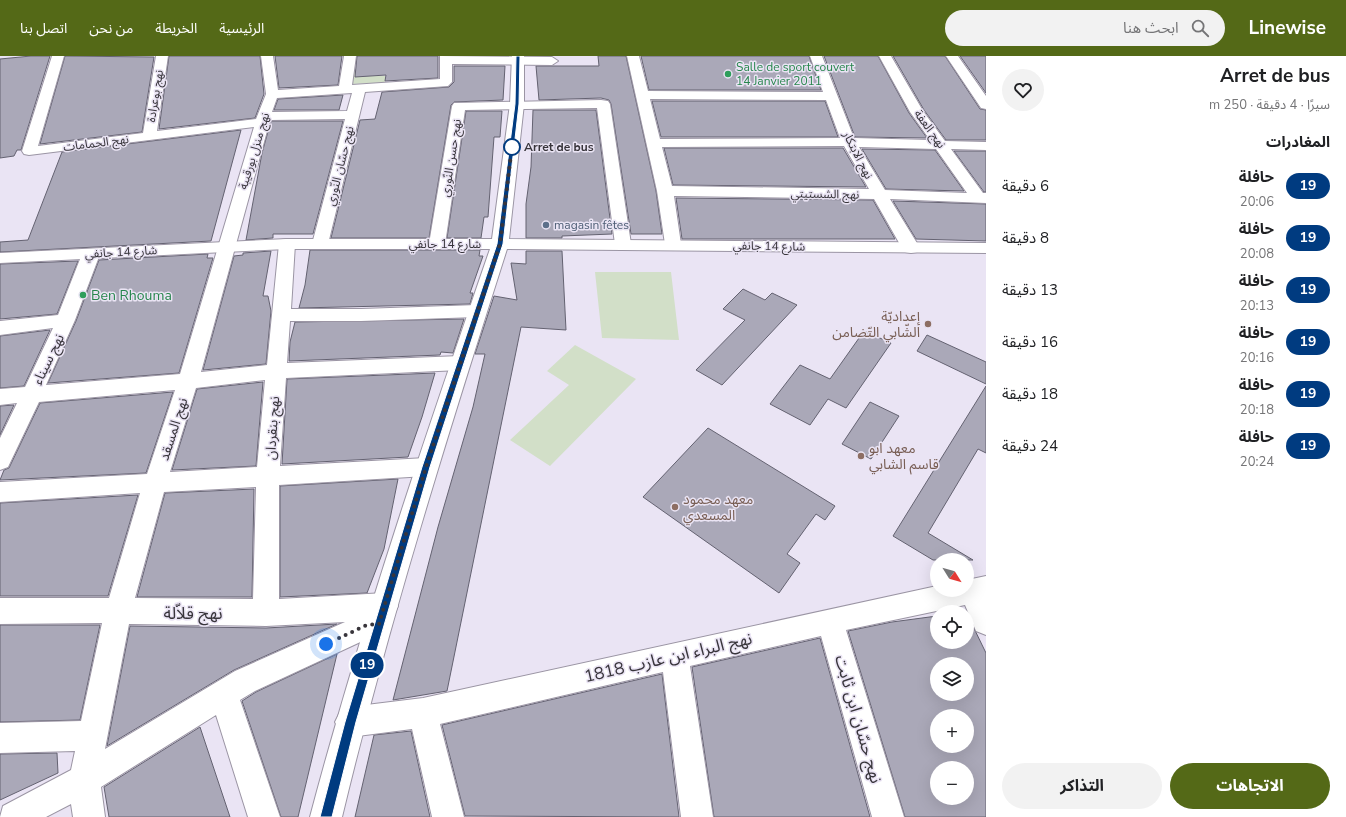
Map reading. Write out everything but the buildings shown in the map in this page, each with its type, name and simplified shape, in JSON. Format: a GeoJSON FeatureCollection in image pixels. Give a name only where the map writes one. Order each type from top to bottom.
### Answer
{"type":"FeatureCollection","features":[{"type":"Feature","properties":{"kind":"street","name":"نهج الحمامات"},"geometry":{"type":"LineString","coordinates":[[58,56],[29,151],[149,137],[264,119],[352,115]]}},
{"type":"Feature","properties":{"kind":"street","name":"نهج بوعرادة"},"geometry":{"type":"LineString","coordinates":[[149,137],[162,56]]}},
{"type":"Feature","properties":{"kind":"street","name":"نهج منزل بورقيبة"},"geometry":{"type":"LineString","coordinates":[[227,246],[272,94],[266,56]]}},
{"type":"Feature","properties":{"kind":"street"},"geometry":{"type":"LineString","coordinates":[[345,88],[350,56]]}},
{"type":"Feature","properties":{"kind":"street"},"geometry":{"type":"LineString","coordinates":[[633,56],[641,95],[665,191],[673,244]]}},
{"type":"Feature","properties":{"kind":"street","name":"نهج الابتكار"},"geometry":{"type":"LineString","coordinates":[[816,56],[849,142],[878,194],[911,248]]}},
{"type":"Feature","properties":{"kind":"street","name":"نهج العفة"},"geometry":{"type":"LineString","coordinates":[[885,56],[917,112],[983,198]]}},
{"type":"Feature","properties":{"kind":"street"},"geometry":{"type":"LineString","coordinates":[[952,56],[986,105]]}},
{"type":"Feature","properties":{"kind":"street"},"geometry":{"type":"LineString","coordinates":[[272,94],[345,88],[445,83],[446,58],[552,61]]}},
{"type":"Feature","properties":{"kind":"street"},"geometry":{"type":"LineString","coordinates":[[326,817],[350,722],[426,467],[500,244],[517,104],[518,59]]}},
{"type":"Feature","properties":{"kind":"street","name":"نهج حسّان النّوري"},"geometry":{"type":"LineString","coordinates":[[320,244],[360,88]]}},
{"type":"Feature","properties":{"kind":"street"},"geometry":{"type":"LineString","coordinates":[[641,95],[832,96]]}},
{"type":"Feature","properties":{"kind":"street"},"geometry":{"type":"LineString","coordinates":[[517,104],[603,104],[622,244]]}},
{"type":"Feature","properties":{"kind":"street","name":"نهج حسن النّوري"},"geometry":{"type":"LineString","coordinates":[[437,244],[459,106],[517,104]]}},
{"type":"Feature","properties":{"kind":"street"},"geometry":{"type":"LineString","coordinates":[[653,143],[674,141],[849,142],[986,146]]}},
{"type":"Feature","properties":{"kind":"street","name":"نهج الشستيتي"},"geometry":{"type":"LineString","coordinates":[[665,191],[878,194],[983,198]]}},
{"type":"Feature","properties":{"kind":"street","name":"شارع 14 جانفي"},"geometry":{"type":"LineString","coordinates":[[0,258],[287,244],[673,244],[986,248]]}},
{"type":"Feature","properties":{"kind":"street","name":"نهج بنقردان"},"geometry":{"type":"LineString","coordinates":[[266,613],[268,478],[276,371],[283,315],[287,244]]}},
{"type":"Feature","properties":{"kind":"street","name":"نهج المسقد"},"geometry":{"type":"LineString","coordinates":[[89,817],[84,780],[118,612],[155,483],[188,381],[227,246]]}},
{"type":"Feature","properties":{"kind":"street","name":"نهج سيناء"},"geometry":{"type":"LineString","coordinates":[[0,461],[66,320],[91,254]]}},
{"type":"Feature","properties":{"kind":"street"},"geometry":{"type":"LineString","coordinates":[[283,315],[361,315],[477,311]]}},
{"type":"Feature","properties":{"kind":"street"},"geometry":{"type":"LineString","coordinates":[[0,328],[66,320]]}},
{"type":"Feature","properties":{"kind":"street"},"geometry":{"type":"LineString","coordinates":[[0,397],[188,381],[276,371],[460,363]]}},
{"type":"Feature","properties":{"kind":"street"},"geometry":{"type":"LineString","coordinates":[[0,492],[268,478],[426,467]]}},
{"type":"Feature","properties":{"kind":"street"},"geometry":{"type":"LineString","coordinates":[[979,589],[986,622]]}},
{"type":"Feature","properties":{"kind":"street","name":"نهج البراء ابن عازب 1818"},"geometry":{"type":"LineString","coordinates":[[350,722],[423,713],[830,621],[979,589]]}},
{"type":"Feature","properties":{"kind":"street","name":"نهج قلاّلة"},"geometry":{"type":"LineString","coordinates":[[0,611],[93,610],[118,612],[382,615]]}},
{"type":"Feature","properties":{"kind":"street"},"geometry":{"type":"LineString","coordinates":[[14,817],[84,780],[245,681],[367,625],[382,615]]}},
{"type":"Feature","properties":{"kind":"street","name":"نهج حسّان ابن ثابت"},"geometry":{"type":"LineString","coordinates":[[830,621],[888,817]]}},
{"type":"Feature","properties":{"kind":"street"},"geometry":{"type":"LineString","coordinates":[[675,656],[696,817]]}},
{"type":"Feature","properties":{"kind":"street"},"geometry":{"type":"LineString","coordinates":[[224,694],[264,817]]}},
{"type":"Feature","properties":{"kind":"street"},"geometry":{"type":"LineString","coordinates":[[423,713],[448,817]]}},
{"type":"Feature","properties":{"kind":"street"},"geometry":{"type":"LineString","coordinates":[[0,738],[92,736]]}},
{"type":"Feature","properties":{"kind":"green space"},"geometry":{"type":"Polygon","coordinates":[[[354,69],[368,69],[366,76],[385,76],[385,83],[351,84],[354,69]]]}},
{"type":"Feature","properties":{"kind":"green space"},"geometry":{"type":"Polygon","coordinates":[[[595,272],[671,272],[679,340],[602,338],[595,272]]]}},
{"type":"Feature","properties":{"kind":"green space"},"geometry":{"type":"Polygon","coordinates":[[[575,345],[636,379],[550,466],[510,440],[569,385],[547,371],[575,345]]]}},
{"type":"Feature","properties":{"kind":"bus line","name":"19"},"geometry":{"type":"LineString","coordinates":[[326,817],[350,722],[426,467],[500,244],[517,104],[518,56]]}},
{"type":"Feature","properties":{"kind":"place","name":"Salle de sport couvert 14 Janvier 2011"},"geometry":{"type":"Point","coordinates":[728,74]}},
{"type":"Feature","properties":{"kind":"place","name":"Arret de bus"},"geometry":{"type":"Point","coordinates":[512,147]}},
{"type":"Feature","properties":{"kind":"place","name":"magasin fêtes"},"geometry":{"type":"Point","coordinates":[546,225]}},
{"type":"Feature","properties":{"kind":"place","name":"Ben Rhouma"},"geometry":{"type":"Point","coordinates":[83,295]}},
{"type":"Feature","properties":{"kind":"place","name":"إعداديّة الشّابي التّضامن"},"geometry":{"type":"Point","coordinates":[928,324]}},
{"type":"Feature","properties":{"kind":"place","name":"معهد ابو قاسم الشابي"},"geometry":{"type":"Point","coordinates":[861,456]}},
{"type":"Feature","properties":{"kind":"place","name":"معهد محمود المسعدي"},"geometry":{"type":"Point","coordinates":[675,507]}},
{"type":"Feature","properties":{"kind":"route"},"geometry":{"type":"LineString","coordinates":[[326,644],[367,625],[379,624],[426,467],[500,244],[512,147]]}}]}
